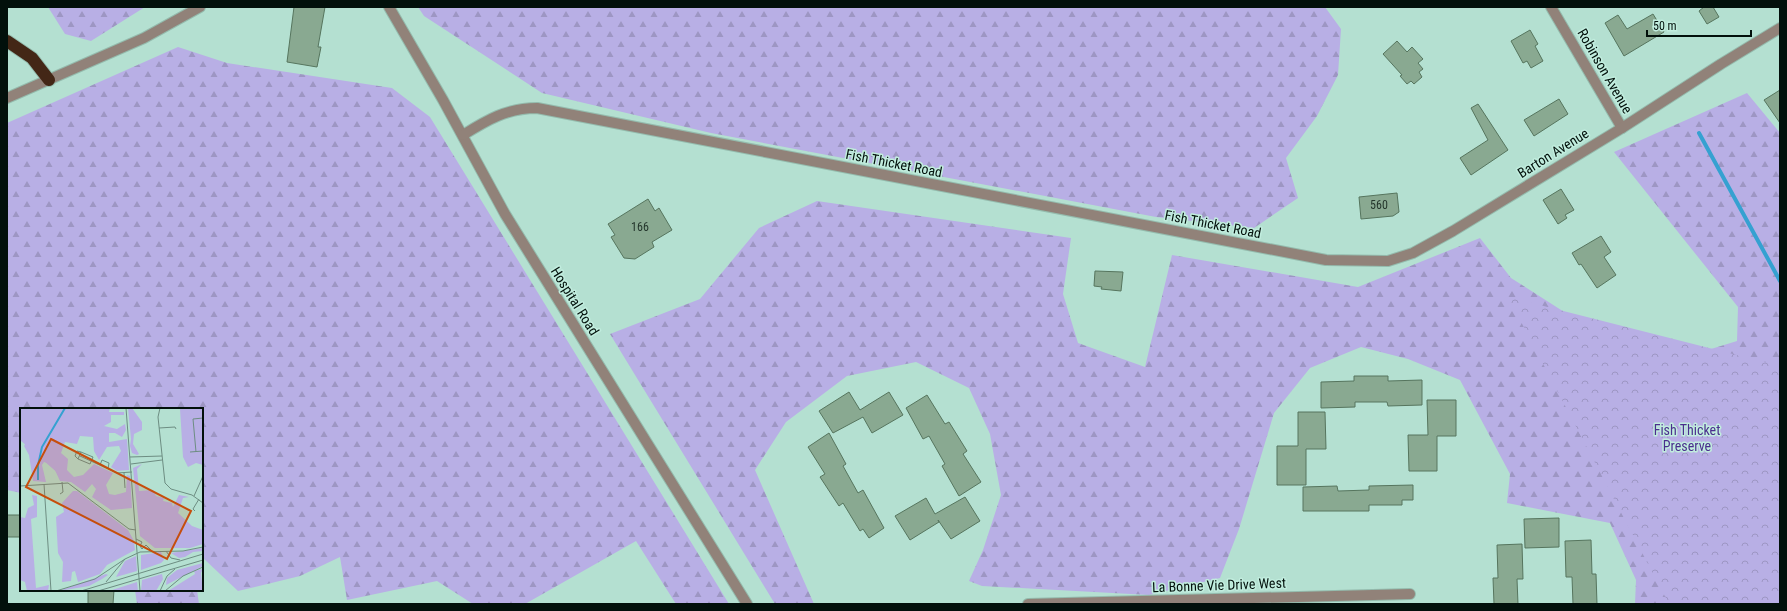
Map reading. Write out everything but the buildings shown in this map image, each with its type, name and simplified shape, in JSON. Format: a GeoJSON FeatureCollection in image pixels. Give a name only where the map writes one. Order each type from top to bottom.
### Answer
{"type":"FeatureCollection","features":[{"type":"Feature","properties":{"kind":"highway"},"geometry":{"type":"LineString","coordinates":[[7,41],[32,58],[49,80]]}},
{"type":"Feature","properties":{"kind":"street"},"geometry":{"type":"LineString","coordinates":[[7,98],[144,38],[200,7]]}},
{"type":"Feature","properties":{"kind":"street","name":"Hospital Road"},"geometry":{"type":"LineString","coordinates":[[389,7],[463,135],[519,238],[747,604]]}},
{"type":"Feature","properties":{"kind":"street","name":"Robinson Avenue"},"geometry":{"type":"LineString","coordinates":[[1551,7],[1622,128]]}},
{"type":"Feature","properties":{"kind":"street","name":"Barton Avenue"},"geometry":{"type":"LineString","coordinates":[[1326,260],[1388,261],[1413,253],[1453,231],[1622,128],[1780,28]]}},
{"type":"Feature","properties":{"kind":"street","name":"Fish Thicket Road"},"geometry":{"type":"LineString","coordinates":[[463,135],[480,124],[508,111],[521,108],[548,110],[1326,260]]}},
{"type":"Feature","properties":{"kind":"street","name":"La Bonne Vie Drive West"},"geometry":{"type":"LineString","coordinates":[[1028,604],[1410,594]]}},
{"type":"Feature","properties":{"kind":"green space"},"geometry":{"type":"Polygon","coordinates":[[[48,7],[145,7],[91,41],[65,34],[48,7]]]}},
{"type":"Feature","properties":{"kind":"green space"},"geometry":{"type":"Polygon","coordinates":[[[418,7],[1325,7],[1341,29],[1338,75],[1317,116],[1286,158],[1298,198],[1254,228],[1156,217],[711,133],[542,93],[424,16],[418,7]]]}},
{"type":"Feature","properties":{"kind":"green space"},"geometry":{"type":"Polygon","coordinates":[[[178,47],[227,63],[392,88],[430,117],[729,604],[676,604],[636,541],[525,604],[473,604],[437,581],[347,600],[340,557],[300,576],[238,591],[203,558],[203,408],[20,408],[20,493],[7,490],[7,123],[178,47]]]}},
{"type":"Feature","properties":{"kind":"green space"},"geometry":{"type":"Polygon","coordinates":[[[1747,93],[1780,133],[1780,604],[1635,604],[1636,580],[1610,523],[1507,503],[1510,474],[1460,380],[1408,359],[1361,347],[1310,368],[1274,413],[1239,529],[1220,578],[1149,595],[982,586],[969,581],[983,550],[1001,495],[990,434],[969,388],[916,362],[847,376],[786,422],[755,470],[814,604],[775,604],[610,334],[700,299],[759,228],[817,201],[1071,238],[1063,294],[1078,343],[1145,367],[1172,255],[1358,287],[1480,238],[1511,278],[1608,340],[1685,357],[1737,341],[1738,307],[1614,152],[1747,93]]]}},
{"type":"Feature","properties":{"kind":"green space","name":"Fish Thicket Preserve"},"geometry":{"type":"Polygon","coordinates":[[[1508,297],[1780,366],[1780,604],[1669,604],[1508,297]]]}},
{"type":"Feature","properties":{"kind":"green space"},"geometry":{"type":"Polygon","coordinates":[[[135,591],[197,591],[199,604],[137,604],[135,591]]]}},
{"type":"Feature","properties":{"kind":"waterway"},"geometry":{"type":"LineString","coordinates":[[1699,133],[1780,281]]}}]}
